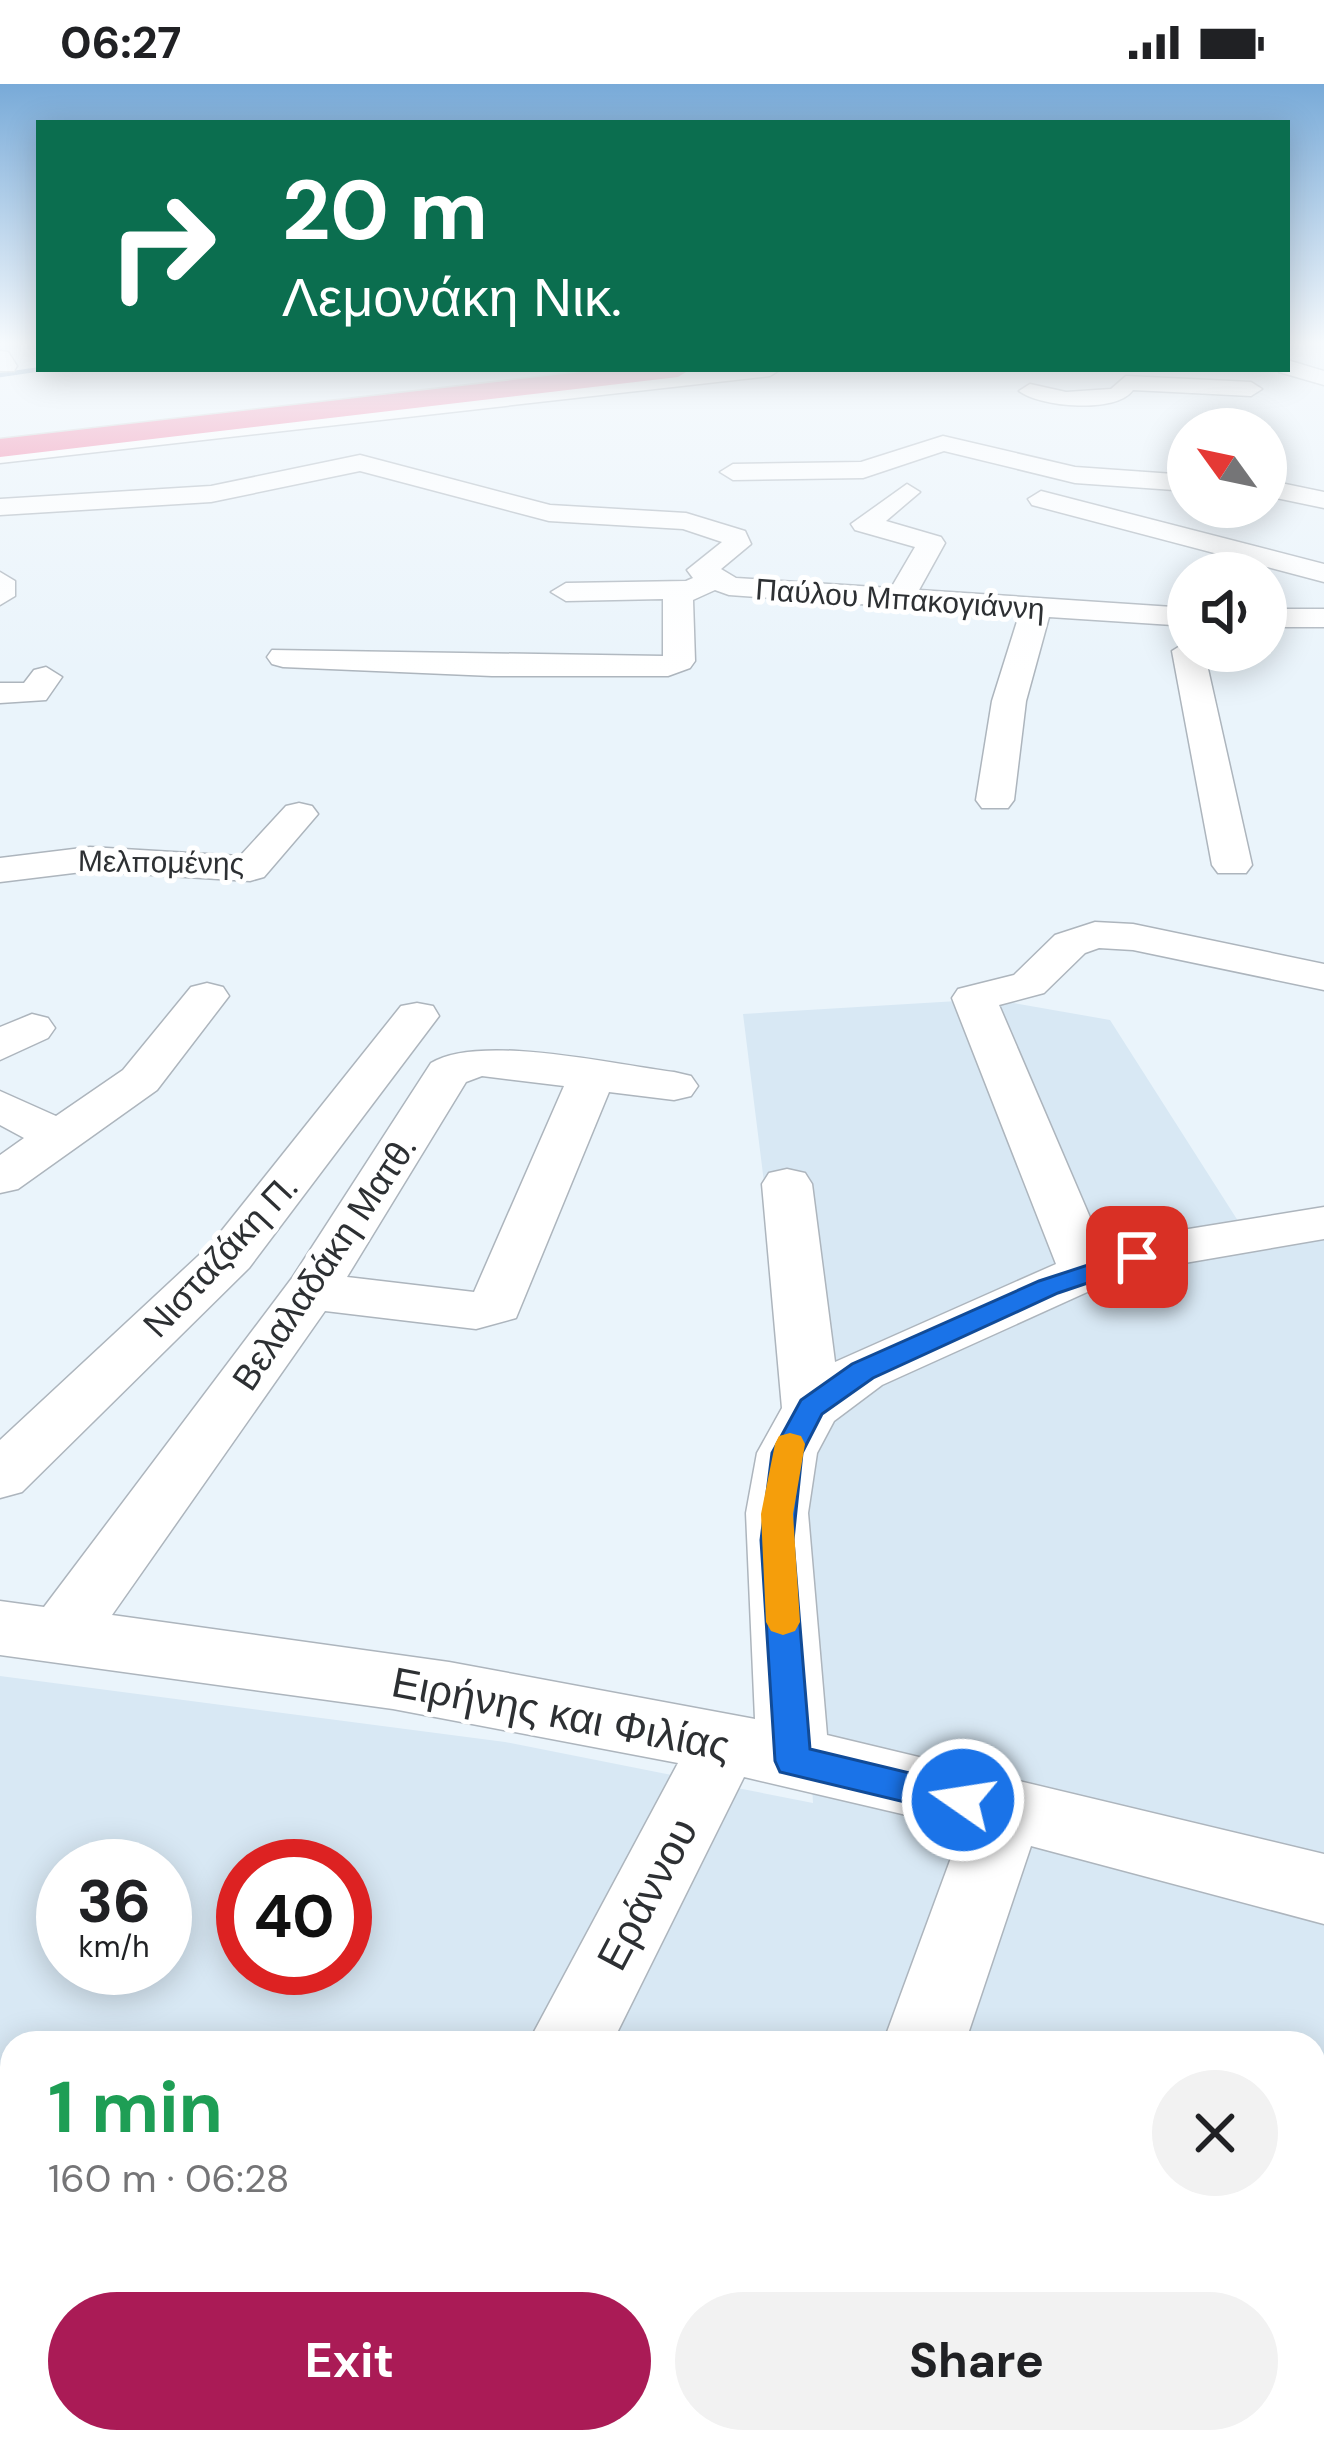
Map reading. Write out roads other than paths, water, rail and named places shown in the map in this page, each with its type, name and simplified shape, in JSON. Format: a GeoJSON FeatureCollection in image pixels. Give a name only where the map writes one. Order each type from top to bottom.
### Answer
{"type":"FeatureCollection","features":[{"type":"Feature","properties":{"kind":"street"},"geometry":{"type":"LineString","coordinates":[[0,473],[85,451]]}},
{"type":"Feature","properties":{"kind":"street"},"geometry":{"type":"LineString","coordinates":[[172,451],[176,451]]}},
{"type":"Feature","properties":{"kind":"street"},"geometry":{"type":"LineString","coordinates":[[733,472],[784,474],[880,466],[921,451]]}},
{"type":"Feature","properties":{"kind":"street"},"geometry":{"type":"LineString","coordinates":[[976,451],[1054,471],[1167,481]]}},
{"type":"Feature","properties":{"kind":"street","name":"Παύλου Μπακογιάννη"},"geometry":{"type":"LineString","coordinates":[[0,507],[211,494],[360,463],[549,513],[711,526],[737,542],[702,566],[698,585],[1036,608],[1167,631]]}},
{"type":"Feature","properties":{"kind":"street"},"geometry":{"type":"LineString","coordinates":[[880,466],[914,483],[865,524],[930,542],[901,596]]}},
{"type":"Feature","properties":{"kind":"street"},"geometry":{"type":"LineString","coordinates":[[1287,492],[1324,500]]}},
{"type":"Feature","properties":{"kind":"street"},"geometry":{"type":"LineString","coordinates":[[1025,495],[1324,573]]}},
{"type":"Feature","properties":{"kind":"street"},"geometry":{"type":"LineString","coordinates":[[0,581],[0,596]]}},
{"type":"Feature","properties":{"kind":"street"},"geometry":{"type":"LineString","coordinates":[[566,592],[698,585]]}},
{"type":"Feature","properties":{"kind":"street"},"geometry":{"type":"LineString","coordinates":[[283,657],[492,666],[668,666],[679,661],[676,607],[698,585]]}},
{"type":"Feature","properties":{"kind":"street"},"geometry":{"type":"LineString","coordinates":[[995,800],[1009,701],[1036,608]]}},
{"type":"Feature","properties":{"kind":"street"},"geometry":{"type":"LineString","coordinates":[[1287,618],[1324,618]]}},
{"type":"Feature","properties":{"kind":"street"},"geometry":{"type":"LineString","coordinates":[[1194,672],[1232,866]]}},
{"type":"Feature","properties":{"kind":"street"},"geometry":{"type":"LineString","coordinates":[[0,693],[34,693],[46,677]]}},
{"type":"Feature","properties":{"kind":"street","name":"Μελπομένης"},"geometry":{"type":"LineString","coordinates":[[0,870],[90,859],[250,869],[299,814]]}},
{"type":"Feature","properties":{"kind":"street"},"geometry":{"type":"LineString","coordinates":[[1086,1272],[974,998],[1029,983],[1070,944],[1095,935],[1132,937],[1324,977]]}},
{"type":"Feature","properties":{"kind":"street"},"geometry":{"type":"LineString","coordinates":[[0,1178],[140,1079],[207,996]]}},
{"type":"Feature","properties":{"kind":"street","name":"Νισταζάκη Π."},"geometry":{"type":"LineString","coordinates":[[0,1476],[242,1242],[417,1016]]}},
{"type":"Feature","properties":{"kind":"street","name":"Βελαλαδάκη Ματθ."},"geometry":{"type":"LineString","coordinates":[[30,1632],[311,1291],[453,1069],[482,1062],[674,1086]]}},
{"type":"Feature","properties":{"kind":"street"},"geometry":{"type":"LineString","coordinates":[[311,1291],[476,1312],[496,1305],[592,1075]]}},
{"type":"Feature","properties":{"kind":"street"},"geometry":{"type":"LineString","coordinates":[[0,1106],[59,1138]]}},
{"type":"Feature","properties":{"kind":"street"},"geometry":{"type":"LineString","coordinates":[[787,1184],[811,1408]]}},
{"type":"Feature","properties":{"kind":"street"},"geometry":{"type":"LineString","coordinates":[[759,1753],[777,1514],[787,1453],[811,1408],[862,1371],[1086,1272],[1170,1249],[1324,1223]]}},
{"type":"Feature","properties":{"kind":"street","name":"Ειρήνης και Φιλίας"},"geometry":{"type":"LineString","coordinates":[[30,1632],[387,1679],[759,1753],[1324,1889]]}},
{"type":"Feature","properties":{"kind":"street","name":"Εράννου"},"geometry":{"type":"LineString","coordinates":[[577,2031],[759,1753]]}},
{"type":"Feature","properties":{"kind":"street"},"geometry":{"type":"LineString","coordinates":[[928,2031],[1006,1810]]}}]}
